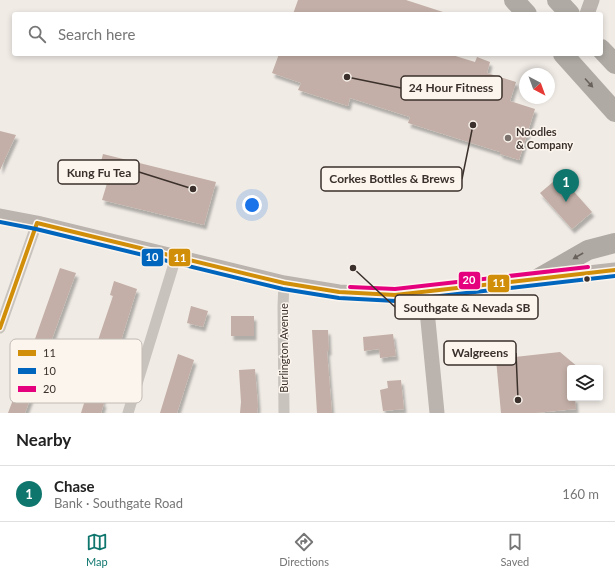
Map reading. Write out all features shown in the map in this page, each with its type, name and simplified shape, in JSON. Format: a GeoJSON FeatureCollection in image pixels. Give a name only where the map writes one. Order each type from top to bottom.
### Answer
{"type":"FeatureCollection","features":[{"type":"Feature","properties":{"kind":"highway"},"geometry":{"type":"LineString","coordinates":[[514,0],[525,12]]}},
{"type":"Feature","properties":{"kind":"highway"},"geometry":{"type":"LineString","coordinates":[[557,0],[568,12]]}},
{"type":"Feature","properties":{"kind":"highway"},"geometry":{"type":"LineString","coordinates":[[603,50],[615,64]]}},
{"type":"Feature","properties":{"kind":"highway"},"geometry":{"type":"LineString","coordinates":[[565,56],[615,112]]}},
{"type":"Feature","properties":{"kind":"highway"},"geometry":{"type":"LineString","coordinates":[[539,278],[588,250],[615,243]]}},
{"type":"Feature","properties":{"kind":"street"},"geometry":{"type":"LineString","coordinates":[[588,12],[592,0]]}},
{"type":"Feature","properties":{"kind":"street"},"geometry":{"type":"LineString","coordinates":[[0,216],[37,223],[284,283],[316,289],[369,294],[395,295],[425,290],[615,270]]}},
{"type":"Feature","properties":{"kind":"street"},"geometry":{"type":"LineString","coordinates":[[0,328],[37,223]]}},
{"type":"Feature","properties":{"kind":"street"},"geometry":{"type":"LineString","coordinates":[[142,368],[176,257]]}},
{"type":"Feature","properties":{"kind":"street","name":"Burlington Avenue"},"geometry":{"type":"LineString","coordinates":[[284,283],[284,413]]}},
{"type":"Feature","properties":{"kind":"street"},"geometry":{"type":"LineString","coordinates":[[425,290],[437,413]]}},
{"type":"Feature","properties":{"kind":"street"},"geometry":{"type":"LineString","coordinates":[[128,413],[131,403]]}},
{"type":"Feature","properties":{"kind":"building"},"geometry":{"type":"Polygon","coordinates":[[[298,0],[406,0],[443,12],[294,12],[298,0]]]}},
{"type":"Feature","properties":{"kind":"building"},"geometry":{"type":"Polygon","coordinates":[[[278,56],[456,56],[475,62],[477,57],[490,62],[487,73],[516,82],[510,101],[535,109],[519,160],[500,154],[500,152],[408,123],[410,117],[350,98],[348,106],[298,90],[301,83],[272,73],[278,56]]]}},
{"type":"Feature","properties":{"kind":"building"},"geometry":{"type":"Polygon","coordinates":[[[0,131],[16,135],[0,170],[0,131]]]}},
{"type":"Feature","properties":{"kind":"building"},"geometry":{"type":"Polygon","coordinates":[[[103,154],[216,182],[204,225],[102,200],[108,180],[97,177],[103,154]]]}},
{"type":"Feature","properties":{"kind":"building"},"geometry":{"type":"Polygon","coordinates":[[[560,176],[592,212],[572,229],[540,193],[560,176]]]}},
{"type":"Feature","properties":{"kind":"building"},"geometry":{"type":"Polygon","coordinates":[[[60,268],[76,273],[52,339],[35,339],[60,268]]]}},
{"type":"Feature","properties":{"kind":"building"},"geometry":{"type":"Polygon","coordinates":[[[114,281],[137,289],[122,339],[98,339],[113,296],[110,295],[114,281]]]}},
{"type":"Feature","properties":{"kind":"building"},"geometry":{"type":"Polygon","coordinates":[[[191,306],[208,311],[203,327],[187,323],[191,306]]]}},
{"type":"Feature","properties":{"kind":"building"},"geometry":{"type":"Polygon","coordinates":[[[231,316],[254,316],[254,336],[231,336],[231,316]]]}},
{"type":"Feature","properties":{"kind":"building"},"geometry":{"type":"Polygon","coordinates":[[[312,330],[328,330],[329,351],[327,351],[332,413],[317,413],[312,330]]]}},
{"type":"Feature","properties":{"kind":"building"},"geometry":{"type":"Polygon","coordinates":[[[393,334],[396,356],[380,358],[379,349],[364,351],[363,337],[393,334]]]}},
{"type":"Feature","properties":{"kind":"building"},"geometry":{"type":"Polygon","coordinates":[[[560,352],[575,365],[567,365],[567,401],[575,401],[576,409],[535,413],[501,413],[496,359],[560,352]]]}},
{"type":"Feature","properties":{"kind":"building"},"geometry":{"type":"Polygon","coordinates":[[[178,354],[194,360],[177,413],[160,413],[178,354]]]}},
{"type":"Feature","properties":{"kind":"building"},"geometry":{"type":"Polygon","coordinates":[[[255,369],[258,406],[257,413],[240,413],[241,402],[239,370],[255,369]]]}},
{"type":"Feature","properties":{"kind":"building"},"geometry":{"type":"Polygon","coordinates":[[[401,380],[404,409],[383,411],[380,390],[388,388],[387,381],[401,380]]]}},
{"type":"Feature","properties":{"kind":"building"},"geometry":{"type":"Polygon","coordinates":[[[12,403],[29,403],[25,413],[8,413],[12,403]]]}},
{"type":"Feature","properties":{"kind":"building"},"geometry":{"type":"Polygon","coordinates":[[[84,403],[104,403],[101,413],[81,413],[84,403]]]}},
{"type":"Feature","properties":{"kind":"transit line","name":"10"},"geometry":{"type":"LineString","coordinates":[[0,222],[36,229],[283,289],[339,298],[396,301],[615,276]]}},
{"type":"Feature","properties":{"kind":"transit line","name":"11"},"geometry":{"type":"LineString","coordinates":[[37,223],[284,283],[339,292],[395,295],[615,270]]}},
{"type":"Feature","properties":{"kind":"transit line","name":"11"},"geometry":{"type":"LineString","coordinates":[[0,328],[37,223]]}},
{"type":"Feature","properties":{"kind":"transit line","name":"20"},"geometry":{"type":"LineString","coordinates":[[350,287],[395,289],[588,267]]}},
{"type":"Feature","properties":{"kind":"place","name":"24 Hour Fitness"},"geometry":{"type":"Point","coordinates":[347,77]}},
{"type":"Feature","properties":{"kind":"place","name":"Corkes Bottles & Brews"},"geometry":{"type":"Point","coordinates":[473,125]}},
{"type":"Feature","properties":{"kind":"place","name":"Noodles & Company"},"geometry":{"type":"Point","coordinates":[508,138]}},
{"type":"Feature","properties":{"kind":"place","name":"Kung Fu Tea"},"geometry":{"type":"Point","coordinates":[193,189]}},
{"type":"Feature","properties":{"kind":"place","name":"Chase"},"geometry":{"type":"Point","coordinates":[566,202]}},
{"type":"Feature","properties":{"kind":"place","name":"Southgate & Nevada SB"},"geometry":{"type":"Point","coordinates":[353,268]}},
{"type":"Feature","properties":{"kind":"place","name":"Walgreens"},"geometry":{"type":"Point","coordinates":[518,400]}}]}
